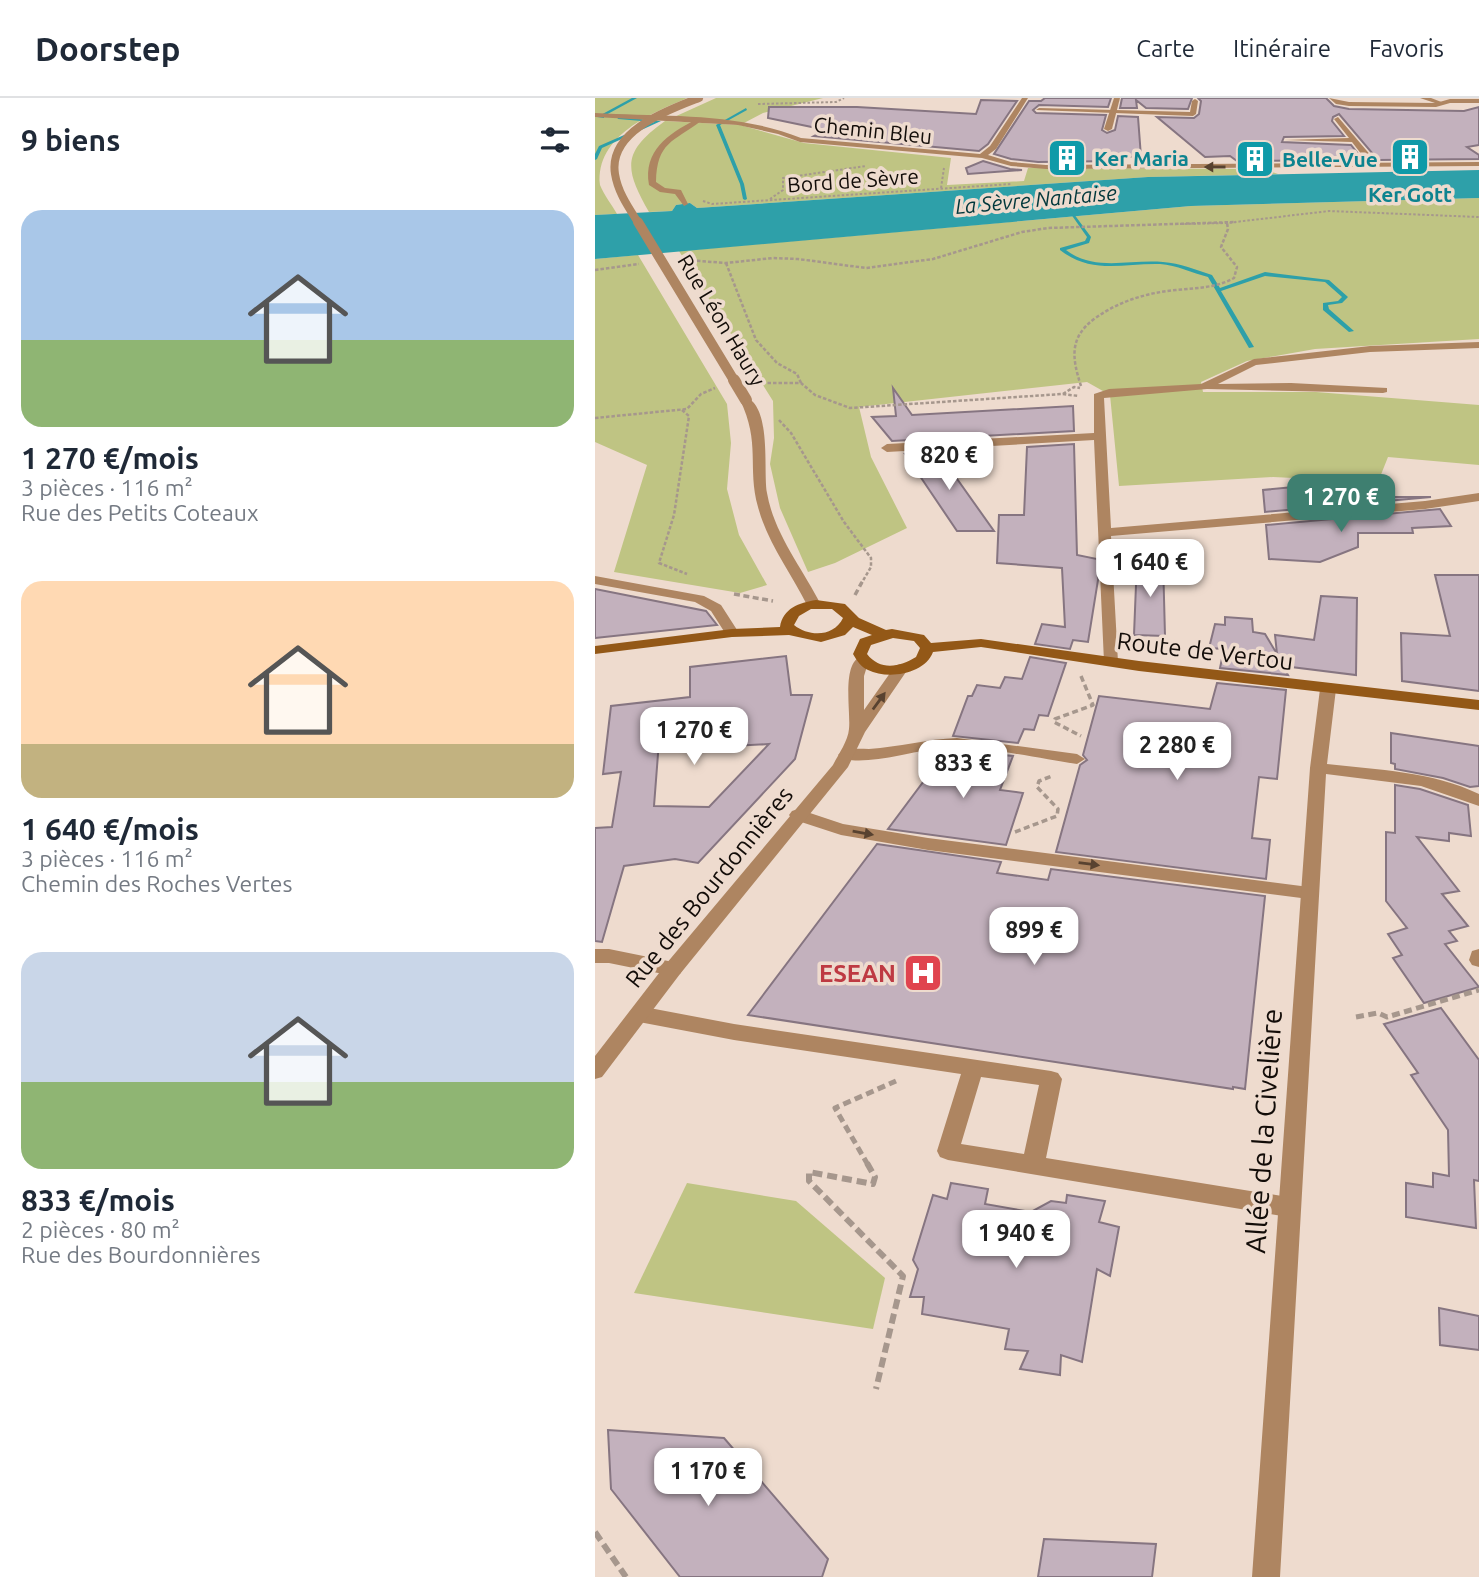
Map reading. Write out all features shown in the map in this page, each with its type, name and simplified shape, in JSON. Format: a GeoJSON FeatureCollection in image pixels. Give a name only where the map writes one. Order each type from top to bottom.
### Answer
{"type":"FeatureCollection","features":[{"type":"Feature","properties":{"kind":"main road"},"geometry":{"type":"LineString","coordinates":[[791,631],[787,626],[790,615],[814,605],[832,605],[882,634]]}},
{"type":"Feature","properties":{"kind":"main road"},"geometry":{"type":"LineString","coordinates":[[819,638],[842,631],[848,624],[848,614]]}},
{"type":"Feature","properties":{"kind":"main road"},"geometry":{"type":"LineString","coordinates":[[595,650],[732,633],[791,631],[802,636],[819,638],[853,653],[877,668],[900,669],[923,659],[927,648],[919,638],[911,635],[882,634],[865,642],[853,653]]}},
{"type":"Feature","properties":{"kind":"main road","name":"Route de Vertou"},"geometry":{"type":"LineString","coordinates":[[927,648],[981,643],[1111,662],[1479,705]]}},
{"type":"Feature","properties":{"kind":"street","name":"Rue Léon Haury"},"geometry":{"type":"LineString","coordinates":[[699,98],[665,112],[637,131],[617,154],[615,178],[621,194],[749,406],[761,439],[760,485],[764,506],[771,526],[814,605]]}},
{"type":"Feature","properties":{"kind":"street"},"geometry":{"type":"LineString","coordinates":[[982,156],[993,147],[1025,98]]}},
{"type":"Feature","properties":{"kind":"street"},"geometry":{"type":"LineString","coordinates":[[1108,130],[1117,98]]}},
{"type":"Feature","properties":{"kind":"street"},"geometry":{"type":"LineString","coordinates":[[1332,98],[1338,103],[1349,104],[1479,101]]}},
{"type":"Feature","properties":{"kind":"street"},"geometry":{"type":"LineString","coordinates":[[1423,98],[1438,104]]}},
{"type":"Feature","properties":{"kind":"street"},"geometry":{"type":"LineString","coordinates":[[1039,110],[1193,114],[1195,101]]}},
{"type":"Feature","properties":{"kind":"street","name":"Chemin Bleu"},"geometry":{"type":"LineString","coordinates":[[595,115],[753,125],[800,140],[982,156],[1019,165],[1073,167],[1479,164]]}},
{"type":"Feature","properties":{"kind":"street"},"geometry":{"type":"LineString","coordinates":[[1338,119],[1375,166]]}},
{"type":"Feature","properties":{"kind":"street"},"geometry":{"type":"LineString","coordinates":[[683,200],[678,192],[656,187],[652,183],[653,159],[659,146],[697,121]]}},
{"type":"Feature","properties":{"kind":"street"},"geometry":{"type":"LineString","coordinates":[[1288,140],[1354,140]]}},
{"type":"Feature","properties":{"kind":"street"},"geometry":{"type":"LineString","coordinates":[[1203,387],[1254,362],[1370,349],[1479,345]]}},
{"type":"Feature","properties":{"kind":"street"},"geometry":{"type":"LineString","coordinates":[[1111,662],[1098,396],[1203,387],[1291,386],[1383,390]]}},
{"type":"Feature","properties":{"kind":"street"},"geometry":{"type":"LineString","coordinates":[[887,448],[1100,436]]}},
{"type":"Feature","properties":{"kind":"street"},"geometry":{"type":"LineString","coordinates":[[1104,533],[1479,498]]}},
{"type":"Feature","properties":{"kind":"street"},"geometry":{"type":"LineString","coordinates":[[595,580],[699,599],[716,608],[732,633]]}},
{"type":"Feature","properties":{"kind":"street","name":"Rue des Bourdonnières"},"geometry":{"type":"LineString","coordinates":[[853,653],[857,732]]}},
{"type":"Feature","properties":{"kind":"street","name":"Rue des Bourdonnières"},"geometry":{"type":"LineString","coordinates":[[595,1071],[673,969],[840,766],[857,732],[900,669]]}},
{"type":"Feature","properties":{"kind":"street","name":"Allée de la Civelière"},"geometry":{"type":"LineString","coordinates":[[1266,1577],[1309,893],[1318,768],[1328,689]]}},
{"type":"Feature","properties":{"kind":"street"},"geometry":{"type":"LineString","coordinates":[[846,755],[887,753],[934,744],[957,743],[1077,759]]}},
{"type":"Feature","properties":{"kind":"street"},"geometry":{"type":"LineString","coordinates":[[1318,768],[1439,784],[1462,791],[1479,801]]}},
{"type":"Feature","properties":{"kind":"street"},"geometry":{"type":"LineString","coordinates":[[798,815],[841,829],[928,844],[1309,893]]}},
{"type":"Feature","properties":{"kind":"street"},"geometry":{"type":"LineString","coordinates":[[595,956],[609,956],[673,969]]}},
{"type":"Feature","properties":{"kind":"street"},"geometry":{"type":"LineString","coordinates":[[639,1014],[734,1032],[1051,1079],[1033,1165]]}},
{"type":"Feature","properties":{"kind":"street"},"geometry":{"type":"LineString","coordinates":[[974,1067],[948,1151],[1288,1207]]}},
{"type":"Feature","properties":{"kind":"path"},"geometry":{"type":"LineString","coordinates":[[758,104],[836,102],[844,98]]}},
{"type":"Feature","properties":{"kind":"path"},"geometry":{"type":"LineString","coordinates":[[769,199],[783,190],[783,178],[872,166]]}},
{"type":"Feature","properties":{"kind":"path","name":"Bord de Sèvre"},"geometry":{"type":"LineString","coordinates":[[683,200],[712,204],[1022,183]]}},
{"type":"Feature","properties":{"kind":"path"},"geometry":{"type":"LineString","coordinates":[[773,258],[843,267],[888,267],[959,253],[1022,232],[1072,226],[1227,223],[1342,211],[1479,217]]}},
{"type":"Feature","properties":{"kind":"path"},"geometry":{"type":"LineString","coordinates":[[726,263],[756,340],[776,363],[797,374],[801,383],[815,395],[849,408],[1062,394],[1075,387],[1082,388],[1072,349],[1076,336],[1107,309],[1133,298],[1221,285],[1234,278],[1238,271],[1222,251],[1227,223]]}},
{"type":"Feature","properties":{"kind":"path"},"geometry":{"type":"LineString","coordinates":[[760,383],[801,383]]}},
{"type":"Feature","properties":{"kind":"path"},"geometry":{"type":"LineString","coordinates":[[595,418],[687,409],[701,394],[714,388]]}},
{"type":"Feature","properties":{"kind":"path"},"geometry":{"type":"LineString","coordinates":[[749,406],[766,408],[791,433],[844,522],[871,558],[871,567],[848,614]]}},
{"type":"Feature","properties":{"kind":"path"},"geometry":{"type":"LineString","coordinates":[[681,410],[689,416],[686,440],[673,517],[659,563],[694,578]]}},
{"type":"Feature","properties":{"kind":"path"},"geometry":{"type":"LineString","coordinates":[[730,592],[742,597],[773,601]]}},
{"type":"Feature","properties":{"kind":"path"},"geometry":{"type":"LineString","coordinates":[[1356,1017],[1377,1013],[1387,1017],[1479,990]]}},
{"type":"Feature","properties":{"kind":"path"},"geometry":{"type":"LineString","coordinates":[[876,1390],[903,1276],[809,1181],[809,1172],[873,1184],[875,1177],[835,1108],[939,1062]]}},
{"type":"Feature","properties":{"kind":"path"},"geometry":{"type":"LineString","coordinates":[[595,1532],[626,1577]]}},
{"type":"Feature","properties":{"kind":"green space"},"geometry":{"type":"Polygon","coordinates":[[[595,98],[687,98],[629,128],[616,139],[607,152],[601,168],[600,185],[617,214],[595,215],[595,98]]]}},
{"type":"Feature","properties":{"kind":"green space"},"geometry":{"type":"Polygon","coordinates":[[[716,98],[823,98],[763,113],[744,123],[672,118],[716,98]]]}},
{"type":"Feature","properties":{"kind":"green space"},"geometry":{"type":"Polygon","coordinates":[[[665,121],[740,125],[804,143],[951,158],[947,185],[1024,181],[1028,168],[1263,169],[1278,174],[1148,177],[697,208],[690,203],[676,205],[672,211],[649,212],[635,184],[631,162],[641,142],[665,121]]]}},
{"type":"Feature","properties":{"kind":"green space"},"geometry":{"type":"Polygon","coordinates":[[[1479,198],[1479,339],[1315,349],[1247,361],[1201,382],[1203,392],[1316,392],[1479,405],[1479,465],[1388,457],[1378,482],[1273,477],[1119,486],[1110,395],[1087,382],[859,407],[871,457],[907,528],[835,563],[808,572],[780,508],[770,464],[774,438],[773,401],[679,251],[1191,206],[1479,198]]]}},
{"type":"Feature","properties":{"kind":"green space"},"geometry":{"type":"Polygon","coordinates":[[[638,255],[727,404],[731,443],[727,489],[739,535],[767,585],[740,593],[614,572],[647,465],[595,442],[595,259],[638,255]]]}},
{"type":"Feature","properties":{"kind":"green space"},"geometry":{"type":"Polygon","coordinates":[[[687,1183],[796,1201],[885,1278],[873,1329],[634,1293],[687,1183]]]}},
{"type":"Feature","properties":{"kind":"water","name":"La Sèvre Nantaise"},"geometry":{"type":"Polygon","coordinates":[[[1479,170],[1479,198],[1191,206],[595,259],[595,215],[672,211],[676,205],[690,203],[697,208],[1148,177],[1479,170]]]}},
{"type":"Feature","properties":{"kind":"building"},"geometry":{"type":"Polygon","coordinates":[[[1045,98],[1111,98],[1108,107],[1039,105],[1033,110],[1036,113],[1106,115],[1102,130],[1107,133],[1115,130],[1118,116],[1138,117],[1141,157],[1118,157],[1118,161],[1038,162],[994,154],[1029,101],[1041,101],[1045,98]]]}},
{"type":"Feature","properties":{"kind":"building"},"geometry":{"type":"Polygon","coordinates":[[[1122,98],[1192,98],[1188,109],[1146,108],[1136,100],[1137,108],[1120,108],[1122,98]]]}},
{"type":"Feature","properties":{"kind":"building"},"geometry":{"type":"Polygon","coordinates":[[[1198,98],[1326,98],[1334,106],[1349,109],[1464,111],[1479,107],[1479,145],[1467,147],[1479,155],[1479,159],[1378,160],[1339,114],[1333,117],[1332,121],[1344,136],[1284,137],[1282,142],[1351,145],[1363,160],[1237,161],[1230,156],[1205,157],[1157,117],[1194,118],[1199,114],[1201,101],[1198,98]]]}},
{"type":"Feature","properties":{"kind":"building"},"geometry":{"type":"Polygon","coordinates":[[[981,100],[1017,101],[988,144],[979,151],[814,136],[826,130],[768,118],[769,107],[857,107],[976,114],[981,100]]]}},
{"type":"Feature","properties":{"kind":"building"},"geometry":{"type":"Polygon","coordinates":[[[983,161],[1022,170],[968,174],[966,168],[983,161]]]}},
{"type":"Feature","properties":{"kind":"building"},"geometry":{"type":"Polygon","coordinates":[[[893,388],[912,415],[1073,406],[1074,431],[892,441],[872,417],[896,416],[893,388]]]}},
{"type":"Feature","properties":{"kind":"building"},"geometry":{"type":"Polygon","coordinates":[[[1074,444],[1077,555],[1097,559],[1098,580],[1088,642],[1073,640],[1070,649],[1035,644],[1042,624],[1065,627],[1062,568],[997,563],[999,515],[1024,515],[1027,447],[1074,444]]]}},
{"type":"Feature","properties":{"kind":"building"},"geometry":{"type":"Polygon","coordinates":[[[938,452],[994,531],[957,531],[905,454],[938,452]]]}},
{"type":"Feature","properties":{"kind":"building"},"geometry":{"type":"Polygon","coordinates":[[[1304,486],[1314,500],[1371,495],[1431,497],[1265,512],[1263,490],[1304,486]]]}},
{"type":"Feature","properties":{"kind":"building"},"geometry":{"type":"Polygon","coordinates":[[[1440,509],[1451,526],[1412,528],[1413,533],[1358,533],[1358,547],[1320,562],[1269,559],[1266,525],[1440,509]]]}},
{"type":"Feature","properties":{"kind":"building"},"geometry":{"type":"Polygon","coordinates":[[[1137,560],[1163,560],[1165,636],[1134,635],[1137,560]]]}},
{"type":"Feature","properties":{"kind":"building"},"geometry":{"type":"Polygon","coordinates":[[[1435,575],[1479,575],[1479,691],[1402,681],[1401,633],[1450,636],[1435,575]]]}},
{"type":"Feature","properties":{"kind":"building"},"geometry":{"type":"Polygon","coordinates":[[[595,589],[706,611],[717,625],[595,638],[595,589]]]}},
{"type":"Feature","properties":{"kind":"building"},"geometry":{"type":"Polygon","coordinates":[[[1321,596],[1357,598],[1356,675],[1283,666],[1288,675],[1220,668],[1224,649],[1209,648],[1215,624],[1225,625],[1225,617],[1252,619],[1253,632],[1265,634],[1277,654],[1275,635],[1314,640],[1321,596]]]}},
{"type":"Feature","properties":{"kind":"building"},"geometry":{"type":"Polygon","coordinates":[[[786,656],[791,695],[812,695],[795,759],[698,863],[675,859],[624,866],[602,942],[595,941],[595,828],[612,827],[621,772],[603,774],[611,706],[690,697],[690,667],[786,656]],[[715,737],[659,741],[654,806],[709,807],[769,744],[714,747],[715,737]]]}},
{"type":"Feature","properties":{"kind":"building"},"geometry":{"type":"Polygon","coordinates":[[[1030,657],[1066,663],[1048,716],[1039,715],[1034,730],[1024,729],[1018,743],[953,736],[968,696],[972,696],[977,685],[1000,688],[1005,677],[1022,679],[1030,657]]]}},
{"type":"Feature","properties":{"kind":"building"},"geometry":{"type":"Polygon","coordinates":[[[1217,683],[1286,690],[1277,779],[1259,777],[1252,838],[1270,840],[1266,879],[1056,852],[1080,765],[1087,760],[1083,755],[1099,696],[1210,709],[1217,683]]]}},
{"type":"Feature","properties":{"kind":"building"},"geometry":{"type":"Polygon","coordinates":[[[1391,733],[1479,746],[1479,786],[1470,787],[1443,778],[1395,769],[1395,764],[1391,763],[1391,733]]]}},
{"type":"Feature","properties":{"kind":"building"},"geometry":{"type":"Polygon","coordinates":[[[947,750],[1013,756],[1000,790],[1023,793],[1006,845],[888,829],[947,750]]]}},
{"type":"Feature","properties":{"kind":"building"},"geometry":{"type":"Polygon","coordinates":[[[1395,785],[1420,789],[1468,805],[1471,836],[1449,833],[1449,841],[1417,837],[1459,891],[1442,894],[1468,926],[1449,931],[1457,941],[1445,944],[1479,987],[1424,1003],[1393,958],[1402,955],[1388,934],[1407,928],[1386,901],[1386,832],[1395,833],[1395,785]]]}},
{"type":"Feature","properties":{"kind":"building","name":"ESEAN"},"geometry":{"type":"Polygon","coordinates":[[[877,844],[1001,862],[997,873],[1048,880],[1051,869],[1265,896],[1245,1089],[748,1015],[877,844]]]}},
{"type":"Feature","properties":{"kind":"building"},"geometry":{"type":"Polygon","coordinates":[[[1441,1008],[1479,1060],[1479,1181],[1474,1180],[1476,1228],[1406,1217],[1406,1183],[1433,1187],[1433,1173],[1449,1176],[1448,1130],[1411,1075],[1418,1073],[1384,1024],[1441,1008]]]}},
{"type":"Feature","properties":{"kind":"building"},"geometry":{"type":"Polygon","coordinates":[[[951,1183],[988,1189],[985,1204],[1031,1212],[1051,1201],[1066,1203],[1067,1195],[1105,1201],[1099,1222],[1119,1227],[1110,1276],[1097,1269],[1082,1362],[1061,1355],[1060,1375],[1020,1369],[1028,1351],[1005,1349],[1009,1329],[922,1314],[924,1297],[910,1297],[918,1269],[913,1260],[933,1195],[947,1199],[951,1183]]]}},
{"type":"Feature","properties":{"kind":"building"},"geometry":{"type":"Polygon","coordinates":[[[1439,1308],[1479,1316],[1479,1350],[1440,1345],[1439,1308]]]}},
{"type":"Feature","properties":{"kind":"building"},"geometry":{"type":"Polygon","coordinates":[[[608,1430],[724,1438],[828,1559],[822,1577],[680,1577],[611,1489],[608,1430]]]}},
{"type":"Feature","properties":{"kind":"building"},"geometry":{"type":"Polygon","coordinates":[[[1044,1539],[1156,1544],[1152,1577],[1038,1577],[1044,1539]]]}},
{"type":"Feature","properties":{"kind":"waterway"},"geometry":{"type":"LineString","coordinates":[[603,117],[599,117],[635,98]]}},
{"type":"Feature","properties":{"kind":"waterway"},"geometry":{"type":"LineString","coordinates":[[745,199],[742,184],[718,125],[746,109]]}},
{"type":"Feature","properties":{"kind":"waterway"},"geometry":{"type":"LineString","coordinates":[[595,159],[600,147],[659,121],[618,118]]}},
{"type":"Feature","properties":{"kind":"waterway"},"geometry":{"type":"LineString","coordinates":[[1068,207],[1089,237],[1087,242],[1062,249],[1072,257],[1083,262],[1109,265],[1168,264],[1210,276],[1251,347]]}},
{"type":"Feature","properties":{"kind":"waterway"},"geometry":{"type":"LineString","coordinates":[[1219,290],[1265,274],[1327,281],[1345,297],[1340,302],[1325,304],[1326,310],[1351,331]]}},
{"type":"Feature","properties":{"kind":"place","name":"Ker Gott"},"geometry":{"type":"Point","coordinates":[1410,157]}},
{"type":"Feature","properties":{"kind":"place","name":"Ker Maria"},"geometry":{"type":"Point","coordinates":[1067,158]}},
{"type":"Feature","properties":{"kind":"place","name":"Belle-Vue"},"geometry":{"type":"Point","coordinates":[1255,159]}},
{"type":"Feature","properties":{"kind":"place","name":"ESEAN"},"geometry":{"type":"Point","coordinates":[923,973]}}]}
